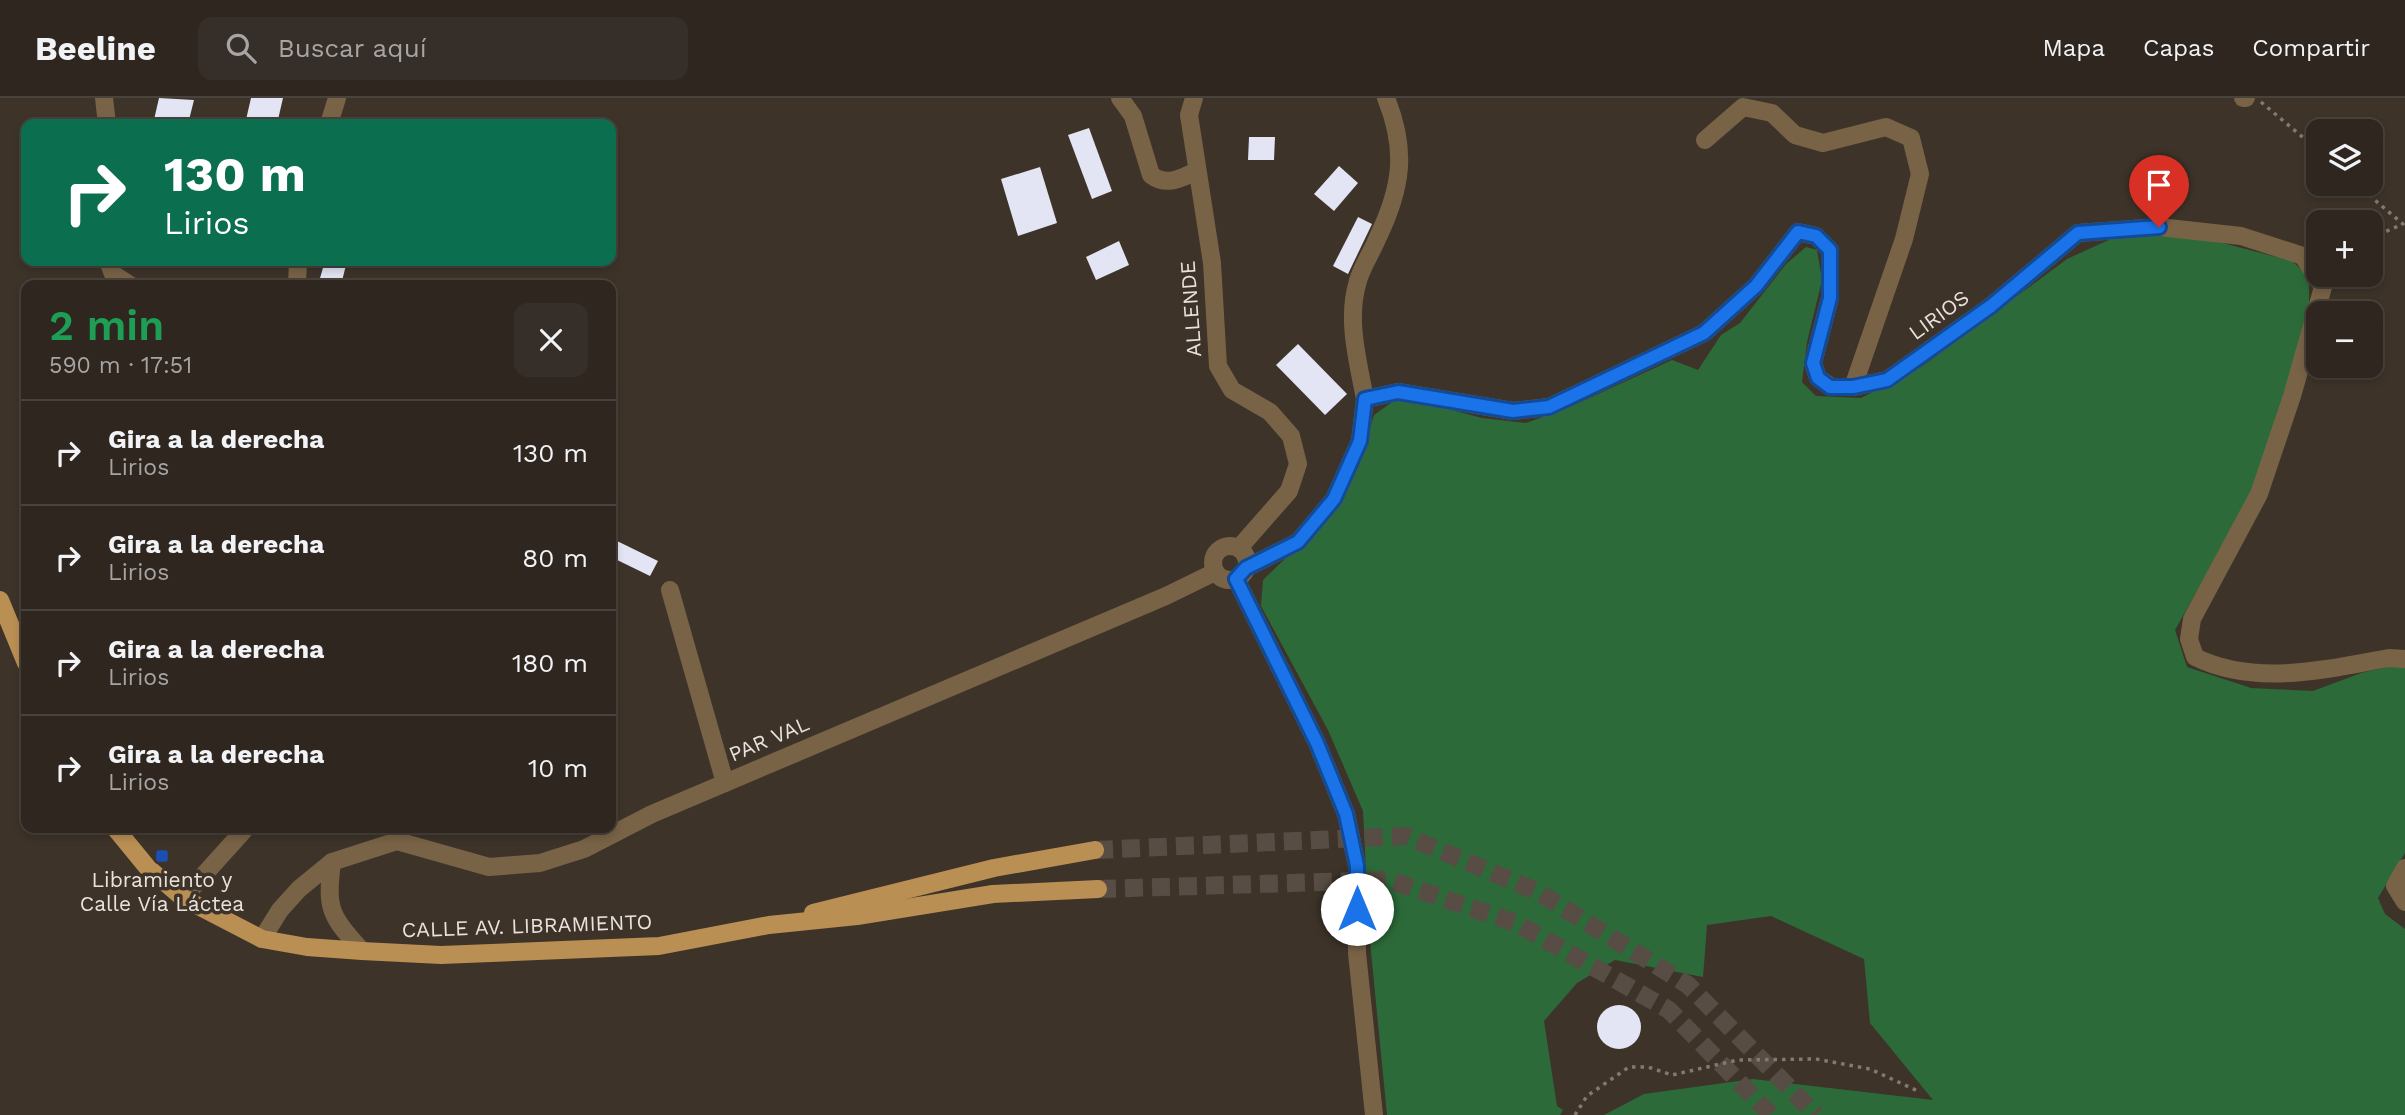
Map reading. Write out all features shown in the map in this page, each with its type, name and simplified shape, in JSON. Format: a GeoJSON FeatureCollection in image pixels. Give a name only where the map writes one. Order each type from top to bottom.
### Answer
{"type":"FeatureCollection","features":[{"type":"Feature","properties":{"kind":"main road"},"geometry":{"type":"LineString","coordinates":[[0,600],[21,651]]}},
{"type":"Feature","properties":{"kind":"main road","name":"CALLE AV. LIBRAMIENTO"},"geometry":{"type":"LineString","coordinates":[[119,833],[148,867],[183,898],[262,939],[307,947],[362,951],[453,954],[659,946],[769,925],[857,916],[993,894],[1098,889]]}},
{"type":"Feature","properties":{"kind":"main road","name":"CALLE AV. LIBRAMIENTO"},"geometry":{"type":"LineString","coordinates":[[769,925],[860,899],[994,867],[1095,850]]}},
{"type":"Feature","properties":{"kind":"street"},"geometry":{"type":"LineString","coordinates":[[104,98],[106,119]]}},
{"type":"Feature","properties":{"kind":"street"},"geometry":{"type":"LineString","coordinates":[[331,119],[337,98]]}},
{"type":"Feature","properties":{"kind":"street"},"geometry":{"type":"LineString","coordinates":[[1120,98],[1133,116],[1151,175],[1163,182],[1198,171]]}},
{"type":"Feature","properties":{"kind":"street","name":"ALLENDE"},"geometry":{"type":"LineString","coordinates":[[1194,98],[1189,115],[1212,263],[1218,366],[1232,390],[1270,412],[1291,436],[1298,464],[1289,491],[1239,548]]}},
{"type":"Feature","properties":{"kind":"street"},"geometry":{"type":"LineString","coordinates":[[1374,1115],[1357,953],[1357,866],[1346,814],[1241,574],[1247,560],[1239,548],[1224,546],[1213,557],[1215,572],[1221,578],[1241,574],[1298,542],[1334,499],[1360,441],[1365,399],[1353,329],[1358,282],[1390,212],[1401,166],[1397,126],[1386,98]]}},
{"type":"Feature","properties":{"kind":"street"},"geometry":{"type":"LineString","coordinates":[[1705,140],[1743,107],[1773,113],[1795,135],[1824,143],[1886,128],[1911,138],[1920,174],[1904,239],[1853,387]]}},
{"type":"Feature","properties":{"kind":"street","name":"LIRIOS"},"geometry":{"type":"LineString","coordinates":[[1365,399],[1398,392],[1513,411],[1549,407],[1704,333],[1756,286],[1798,232],[1816,236],[1830,250],[1830,298],[1813,363],[1818,378],[1830,387],[1853,387],[1887,380],[1991,306],[2078,233],[2172,228],[2241,236],[2303,256],[2323,287],[2292,396],[2259,494],[2192,619],[2189,639],[2195,657],[2211,665],[2234,670],[2290,674],[2389,658],[2405,659]]}},
{"type":"Feature","properties":{"kind":"street"},"geometry":{"type":"LineString","coordinates":[[111,267],[125,280]]}},
{"type":"Feature","properties":{"kind":"street","name":"PAR VAL"},"geometry":{"type":"LineString","coordinates":[[616,833],[652,814],[1153,601],[1215,572]]}},
{"type":"Feature","properties":{"kind":"street"},"geometry":{"type":"LineString","coordinates":[[670,590],[725,783]]}},
{"type":"Feature","properties":{"kind":"street"},"geometry":{"type":"LineString","coordinates":[[183,898],[242,833]]}},
{"type":"Feature","properties":{"kind":"street","name":"PAR VAL"},"geometry":{"type":"LineString","coordinates":[[262,939],[280,911],[299,889],[332,862],[397,841],[489,867],[540,863],[584,849],[615,833]]}},
{"type":"Feature","properties":{"kind":"street"},"geometry":{"type":"LineString","coordinates":[[332,862],[328,895],[332,914],[362,951]]}},
{"type":"Feature","properties":{"kind":"street"},"geometry":{"type":"LineString","coordinates":[[2405,868],[2395,886],[2405,902]]}},
{"type":"Feature","properties":{"kind":"path"},"geometry":{"type":"LineString","coordinates":[[2257,98],[2306,140]]}},
{"type":"Feature","properties":{"kind":"path"},"geometry":{"type":"LineString","coordinates":[[2370,196],[2403,225],[2383,233]]}},
{"type":"Feature","properties":{"kind":"path"},"geometry":{"type":"LineString","coordinates":[[1575,1115],[1587,1096],[1629,1067],[1648,1068],[1672,1075],[1738,1060],[1816,1059],[1870,1069],[1920,1092]]}},
{"type":"Feature","properties":{"kind":"green space"},"geometry":{"type":"Polygon","coordinates":[[[2122,234],[2207,239],[2292,261],[2306,273],[2309,301],[2306,301],[2306,323],[2253,491],[2175,630],[2187,667],[2251,688],[2313,691],[2361,673],[2405,663],[2405,853],[2378,898],[2385,914],[2405,929],[2405,1115],[1604,1115],[1644,1094],[1753,1079],[1933,1100],[1870,1023],[1864,959],[1771,916],[1707,925],[1703,977],[1615,960],[1577,983],[1544,1021],[1557,1106],[1563,1110],[1560,1115],[1387,1115],[1369,931],[1363,811],[1328,730],[1261,606],[1263,580],[1323,522],[1359,466],[1374,415],[1395,400],[1429,404],[1482,418],[1526,423],[1570,407],[1672,360],[1698,370],[1721,335],[1740,323],[1786,264],[1806,247],[1817,250],[1822,280],[1807,342],[1802,382],[1816,396],[1861,398],[1923,366],[2067,259],[2122,234]]]}},
{"type":"Feature","properties":{"kind":"building"},"geometry":{"type":"Polygon","coordinates":[[[159,98],[194,100],[189,119],[154,119],[159,98]]]}},
{"type":"Feature","properties":{"kind":"building"},"geometry":{"type":"Polygon","coordinates":[[[251,98],[283,98],[278,119],[246,119],[251,98]]]}},
{"type":"Feature","properties":{"kind":"building"},"geometry":{"type":"Polygon","coordinates":[[[1089,128],[1112,191],[1092,199],[1068,135],[1089,128]]]}},
{"type":"Feature","properties":{"kind":"building"},"geometry":{"type":"Polygon","coordinates":[[[1249,137],[1275,137],[1274,160],[1248,160],[1249,137]]]}},
{"type":"Feature","properties":{"kind":"building"},"geometry":{"type":"Polygon","coordinates":[[[1339,166],[1358,183],[1334,211],[1314,194],[1339,166]]]}},
{"type":"Feature","properties":{"kind":"building"},"geometry":{"type":"Polygon","coordinates":[[[1040,167],[1057,223],[1018,236],[1001,179],[1040,167]]]}},
{"type":"Feature","properties":{"kind":"building"},"geometry":{"type":"Polygon","coordinates":[[[1358,217],[1372,224],[1348,274],[1333,266],[1358,217]]]}},
{"type":"Feature","properties":{"kind":"building"},"geometry":{"type":"Polygon","coordinates":[[[1119,241],[1129,265],[1096,280],[1086,257],[1119,241]]]}},
{"type":"Feature","properties":{"kind":"building"},"geometry":{"type":"Polygon","coordinates":[[[324,266],[346,266],[342,280],[319,280],[324,266]]]}},
{"type":"Feature","properties":{"kind":"building"},"geometry":{"type":"Polygon","coordinates":[[[1298,344],[1347,394],[1325,415],[1276,365],[1298,344]]]}},
{"type":"Feature","properties":{"kind":"building"},"geometry":{"type":"Polygon","coordinates":[[[616,540],[658,561],[650,576],[616,559],[616,540]]]}},
{"type":"Feature","properties":{"kind":"building"},"geometry":{"type":"Polygon","coordinates":[[[1619,1005],[1628,1006],[1635,1011],[1640,1018],[1640,1036],[1635,1043],[1628,1048],[1619,1049],[1610,1048],[1603,1043],[1598,1036],[1597,1027],[1598,1018],[1603,1011],[1610,1006],[1619,1005]]]}},
{"type":"Feature","properties":{"kind":"tunnel"},"geometry":{"type":"LineString","coordinates":[[1095,850],[1406,836],[1536,891],[1688,985],[1816,1115]]}},
{"type":"Feature","properties":{"kind":"tunnel"},"geometry":{"type":"LineString","coordinates":[[1098,889],[1389,880],[1516,923],[1669,1010],[1771,1115]]}},
{"type":"Feature","properties":{"kind":"place","name":"Libramiento y Calle Vía Láctea"},"geometry":{"type":"Point","coordinates":[162,856]}},
{"type":"Feature","properties":{"kind":"route"},"geometry":{"type":"LineString","coordinates":[[1357,909],[1357,866],[1346,814],[1317,743],[1236,579],[1246,568],[1298,542],[1334,499],[1360,441],[1365,399],[1398,392],[1513,411],[1549,407],[1704,333],[1756,286],[1798,232],[1816,236],[1830,250],[1830,298],[1813,363],[1818,378],[1830,387],[1853,387],[1887,380],[1991,306],[2078,233],[2159,227]]}}]}
